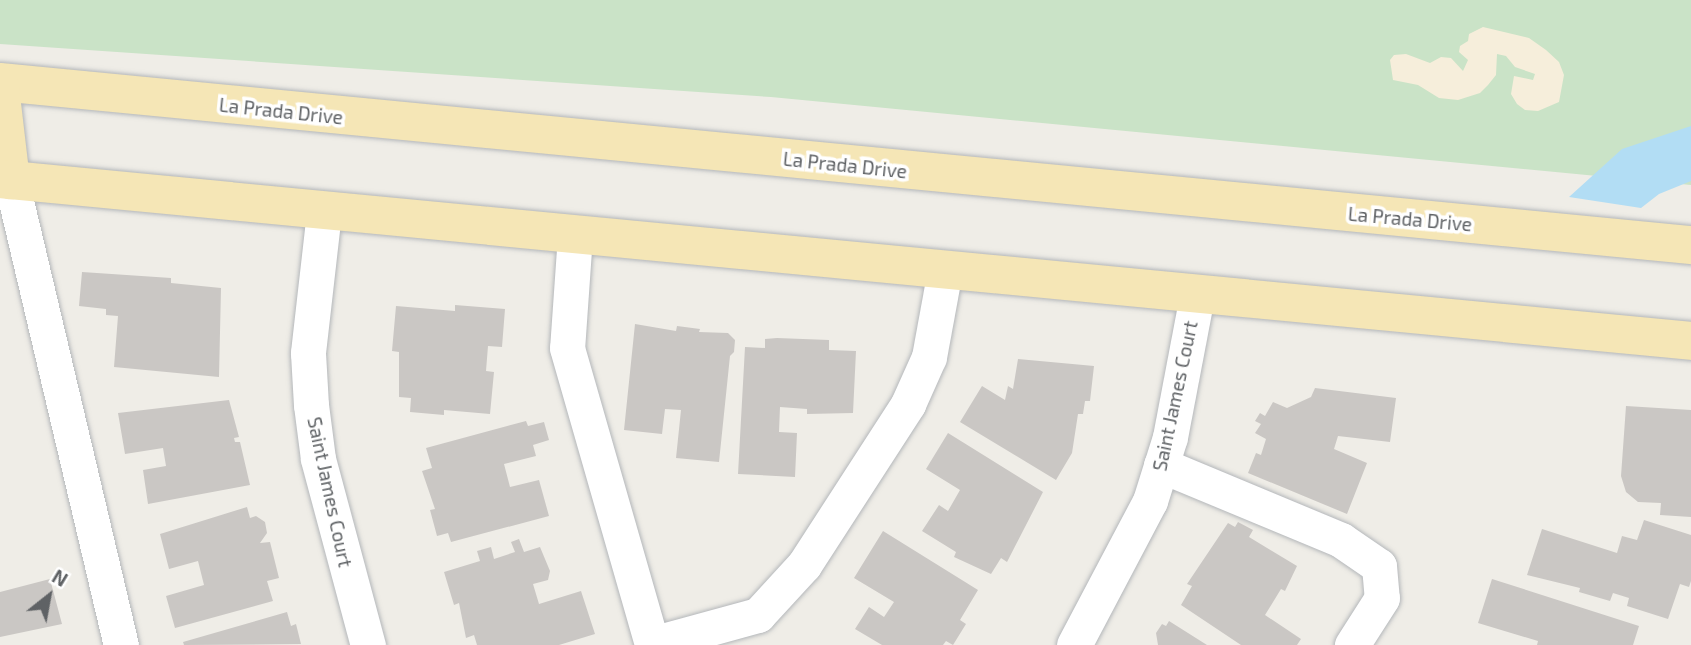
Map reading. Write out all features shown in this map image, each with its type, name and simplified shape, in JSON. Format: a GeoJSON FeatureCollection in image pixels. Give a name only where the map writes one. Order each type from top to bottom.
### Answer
{"type":"FeatureCollection","features":[{"type":"Feature","properties":{"kind":"main road"},"geometry":{"type":"LineString","coordinates":[[0,84],[5,180],[1691,341]]}},
{"type":"Feature","properties":{"kind":"main road","name":"La Prada Drive"},"geometry":{"type":"LineString","coordinates":[[0,84],[1691,245]]}},
{"type":"Feature","properties":{"kind":"street"},"geometry":{"type":"LineString","coordinates":[[5,180],[121,645]]}},
{"type":"Feature","properties":{"kind":"street","name":"Saint James Court"},"geometry":{"type":"LineString","coordinates":[[324,212],[308,353],[311,405],[318,458],[368,645]]}},
{"type":"Feature","properties":{"kind":"street"},"geometry":{"type":"LineString","coordinates":[[575,235],[567,348],[652,645],[758,615],[804,565],[908,404],[929,357],[945,270]]}},
{"type":"Feature","properties":{"kind":"street","name":"Saint James Court"},"geometry":{"type":"LineString","coordinates":[[1074,645],[1150,501],[1170,437],[1197,295]]}},
{"type":"Feature","properties":{"kind":"street"},"geometry":{"type":"LineString","coordinates":[[1161,465],[1341,540],[1379,566],[1382,598],[1352,645]]}},
{"type":"Feature","properties":{"kind":"green space"},"geometry":{"type":"Polygon","coordinates":[[[0,0],[1691,0],[1691,185],[771,97],[0,44],[0,0]]]}},
{"type":"Feature","properties":{"kind":"sand"},"geometry":{"type":"Polygon","coordinates":[[[1483,27],[1529,38],[1559,62],[1564,75],[1559,102],[1538,111],[1525,110],[1517,104],[1511,94],[1514,76],[1533,80],[1535,74],[1515,67],[1506,56],[1497,54],[1496,75],[1488,85],[1480,93],[1458,100],[1439,98],[1418,85],[1393,80],[1390,60],[1394,55],[1406,54],[1430,63],[1441,57],[1451,58],[1463,71],[1468,60],[1459,52],[1460,46],[1468,41],[1469,34],[1483,27]]]}},
{"type":"Feature","properties":{"kind":"water"},"geometry":{"type":"Polygon","coordinates":[[[1691,126],[1691,181],[1659,194],[1641,208],[1569,197],[1622,149],[1691,126]]]}},
{"type":"Feature","properties":{"kind":"building"},"geometry":{"type":"Polygon","coordinates":[[[82,272],[171,278],[171,283],[221,288],[219,377],[114,367],[118,316],[106,315],[106,309],[79,306],[82,272]]]}},
{"type":"Feature","properties":{"kind":"building"},"geometry":{"type":"Polygon","coordinates":[[[455,305],[505,309],[502,347],[488,346],[486,371],[494,372],[490,414],[444,410],[444,415],[410,412],[411,398],[399,397],[399,352],[392,351],[396,306],[455,311],[455,305]]]}},
{"type":"Feature","properties":{"kind":"building"},"geometry":{"type":"Polygon","coordinates":[[[635,324],[676,331],[677,326],[700,329],[699,332],[728,333],[735,340],[734,352],[730,356],[719,462],[676,458],[681,410],[665,409],[662,434],[624,430],[635,324]]]}},
{"type":"Feature","properties":{"kind":"building"},"geometry":{"type":"Polygon","coordinates":[[[765,339],[829,340],[829,350],[856,351],[853,413],[807,414],[807,409],[780,407],[779,432],[797,433],[795,477],[738,474],[745,347],[765,348],[765,339]]]}},
{"type":"Feature","properties":{"kind":"building"},"geometry":{"type":"Polygon","coordinates":[[[1018,359],[1094,366],[1090,401],[1085,401],[1083,414],[1078,414],[1072,453],[1056,480],[960,422],[982,386],[1005,400],[1008,386],[1013,389],[1018,359]]]}},
{"type":"Feature","properties":{"kind":"building"},"geometry":{"type":"Polygon","coordinates":[[[1315,388],[1396,398],[1390,442],[1338,436],[1334,449],[1367,463],[1347,514],[1248,473],[1256,453],[1261,455],[1266,439],[1255,433],[1261,424],[1255,421],[1260,413],[1265,416],[1273,402],[1287,408],[1311,397],[1315,388]]]}},
{"type":"Feature","properties":{"kind":"building"},"geometry":{"type":"Polygon","coordinates":[[[229,400],[239,437],[234,438],[235,442],[240,442],[250,485],[148,504],[143,470],[166,466],[163,448],[125,454],[118,413],[229,400]]]}},
{"type":"Feature","properties":{"kind":"building"},"geometry":{"type":"Polygon","coordinates":[[[1626,406],[1691,410],[1691,517],[1660,515],[1661,503],[1638,502],[1626,492],[1621,476],[1626,406]]]}},
{"type":"Feature","properties":{"kind":"building"},"geometry":{"type":"Polygon","coordinates":[[[526,421],[528,426],[544,422],[549,440],[533,445],[536,456],[504,464],[510,487],[539,480],[549,516],[451,542],[448,533],[437,536],[430,510],[435,509],[422,471],[432,468],[426,448],[526,421]]]}},
{"type":"Feature","properties":{"kind":"building"},"geometry":{"type":"Polygon","coordinates":[[[948,433],[1043,492],[1007,562],[1001,558],[991,574],[954,557],[956,552],[922,531],[939,505],[948,511],[960,490],[926,469],[948,433]]]}},
{"type":"Feature","properties":{"kind":"building"},"geometry":{"type":"Polygon","coordinates":[[[247,507],[250,518],[256,516],[265,522],[267,533],[260,543],[270,542],[279,578],[267,581],[273,601],[175,628],[166,596],[204,585],[198,561],[169,569],[160,534],[247,507]]]}},
{"type":"Feature","properties":{"kind":"building"},"geometry":{"type":"Polygon","coordinates":[[[1644,520],[1691,535],[1691,581],[1689,587],[1680,584],[1668,619],[1627,606],[1629,598],[1613,593],[1610,601],[1579,592],[1580,588],[1527,575],[1542,529],[1617,553],[1622,536],[1637,540],[1644,520]]]}},
{"type":"Feature","properties":{"kind":"building"},"geometry":{"type":"Polygon","coordinates":[[[1238,522],[1253,530],[1249,537],[1297,566],[1285,591],[1281,589],[1265,615],[1301,639],[1297,645],[1241,645],[1181,605],[1192,586],[1187,584],[1228,523],[1235,527],[1238,522]]]}},
{"type":"Feature","properties":{"kind":"building"},"geometry":{"type":"Polygon","coordinates":[[[883,531],[978,590],[960,620],[966,624],[953,645],[946,641],[943,645],[882,645],[855,629],[869,607],[884,617],[894,602],[854,578],[883,531]]]}},
{"type":"Feature","properties":{"kind":"building"},"geometry":{"type":"Polygon","coordinates":[[[519,539],[524,552],[540,547],[550,571],[548,580],[533,584],[539,604],[581,591],[595,634],[559,645],[477,645],[474,635],[466,638],[459,603],[454,605],[444,572],[480,561],[477,551],[491,547],[494,559],[515,552],[511,542],[519,539]]]}},
{"type":"Feature","properties":{"kind":"building"},"geometry":{"type":"Polygon","coordinates":[[[50,579],[62,624],[0,637],[0,592],[50,579]]]}},
{"type":"Feature","properties":{"kind":"building"},"geometry":{"type":"Polygon","coordinates":[[[1492,579],[1639,626],[1633,645],[1537,645],[1538,641],[1478,623],[1492,579]]]}},
{"type":"Feature","properties":{"kind":"building"},"geometry":{"type":"Polygon","coordinates":[[[287,612],[291,626],[296,624],[301,644],[184,645],[183,642],[287,612]]]}},
{"type":"Feature","properties":{"kind":"building"},"geometry":{"type":"Polygon","coordinates":[[[1169,621],[1207,645],[1158,645],[1156,633],[1162,624],[1166,626],[1169,621]]]}}]}
